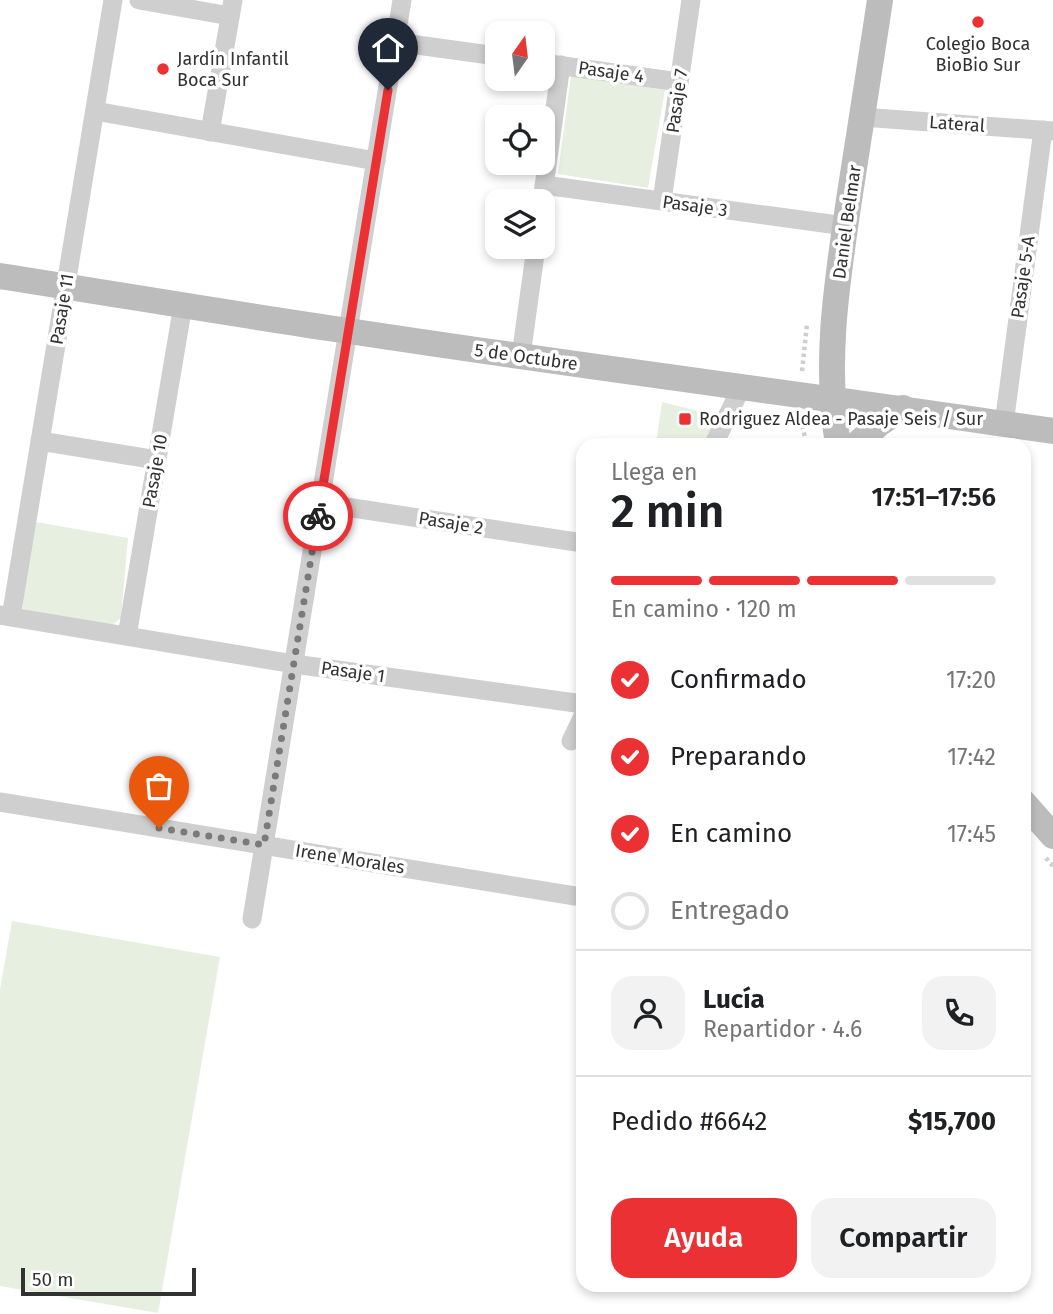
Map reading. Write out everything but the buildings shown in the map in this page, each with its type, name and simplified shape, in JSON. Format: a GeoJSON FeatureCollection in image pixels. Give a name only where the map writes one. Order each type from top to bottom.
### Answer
{"type":"FeatureCollection","features":[{"type":"Feature","properties":{"kind":"main road","name":"Daniel Belmar"},"geometry":{"type":"LineString","coordinates":[[837,438],[831,363],[832,333],[845,226],[880,0]]}},
{"type":"Feature","properties":{"kind":"main road","name":"5 de Octubre"},"geometry":{"type":"LineString","coordinates":[[0,276],[348,331],[1053,431]]}},
{"type":"Feature","properties":{"kind":"main road"},"geometry":{"type":"LineString","coordinates":[[863,438],[880,422],[903,408]]}},
{"type":"Feature","properties":{"kind":"main road"},"geometry":{"type":"LineString","coordinates":[[1031,811],[1053,836]]}},
{"type":"Feature","properties":{"kind":"street","name":"Pasaje 11"},"geometry":{"type":"LineString","coordinates":[[5,616],[40,442],[113,0]]}},
{"type":"Feature","properties":{"kind":"street"},"geometry":{"type":"LineString","coordinates":[[139,0],[232,8],[211,132]]}},
{"type":"Feature","properties":{"kind":"street"},"geometry":{"type":"LineString","coordinates":[[252,919],[402,0]]}},
{"type":"Feature","properties":{"kind":"street","name":"Pasaje 7"},"geometry":{"type":"LineString","coordinates":[[662,201],[691,0]]}},
{"type":"Feature","properties":{"kind":"street"},"geometry":{"type":"LineString","coordinates":[[396,42],[485,54]]}},
{"type":"Feature","properties":{"kind":"street","name":"Pasaje 4"},"geometry":{"type":"LineString","coordinates":[[555,64],[679,82]]}},
{"type":"Feature","properties":{"kind":"street"},"geometry":{"type":"LineString","coordinates":[[543,189],[550,91]]}},
{"type":"Feature","properties":{"kind":"street"},"geometry":{"type":"LineString","coordinates":[[95,111],[376,162]]}},
{"type":"Feature","properties":{"kind":"street","name":"Lateral"},"geometry":{"type":"LineString","coordinates":[[862,117],[1048,130]]}},
{"type":"Feature","properties":{"kind":"street","name":"Pasaje 5-A"},"geometry":{"type":"LineString","coordinates":[[1004,424],[1048,130]]}},
{"type":"Feature","properties":{"kind":"street","name":"Pasaje 3"},"geometry":{"type":"LineString","coordinates":[[555,194],[662,201],[845,226]]}},
{"type":"Feature","properties":{"kind":"street"},"geometry":{"type":"LineString","coordinates":[[521,356],[534,259]]}},
{"type":"Feature","properties":{"kind":"street","name":"Pasaje 10"},"geometry":{"type":"LineString","coordinates":[[127,636],[183,305]]}},
{"type":"Feature","properties":{"kind":"street"},"geometry":{"type":"LineString","coordinates":[[717,438],[741,388]]}},
{"type":"Feature","properties":{"kind":"street"},"geometry":{"type":"LineString","coordinates":[[40,442],[157,460]]}},
{"type":"Feature","properties":{"kind":"street","name":"Pasaje 2"},"geometry":{"type":"LineString","coordinates":[[320,503],[576,543]]}},
{"type":"Feature","properties":{"kind":"street","name":"Pasaje 1"},"geometry":{"type":"LineString","coordinates":[[5,616],[294,664],[576,703]]}},
{"type":"Feature","properties":{"kind":"street"},"geometry":{"type":"LineString","coordinates":[[570,741],[576,729]]}},
{"type":"Feature","properties":{"kind":"street","name":"Irene Morales"},"geometry":{"type":"LineString","coordinates":[[0,802],[575,896]]}},
{"type":"Feature","properties":{"kind":"shaded area"},"geometry":{"type":"Polygon","coordinates":[[[571,75],[665,90],[648,188],[558,174],[571,75]]]}},
{"type":"Feature","properties":{"kind":"shaded area"},"geometry":{"type":"Polygon","coordinates":[[[662,402],[718,416],[707,438],[657,438],[662,402]]]}},
{"type":"Feature","properties":{"kind":"shaded area"},"geometry":{"type":"Polygon","coordinates":[[[36,522],[128,538],[121,618],[111,626],[23,613],[22,601],[36,522]]]}},
{"type":"Feature","properties":{"kind":"shaded area"},"geometry":{"type":"Polygon","coordinates":[[[12,921],[220,957],[158,1313],[0,1286],[0,989],[12,921]]]}},
{"type":"Feature","properties":{"kind":"way so far"},"geometry":{"type":"LineString","coordinates":[[159,828],[264,845],[318,516]]}},
{"type":"Feature","properties":{"kind":"place","name":"Colegio Boca BioBio Sur"},"geometry":{"type":"Point","coordinates":[978,22]}},
{"type":"Feature","properties":{"kind":"place","name":"Jardín Infantil Boca Sur"},"geometry":{"type":"Point","coordinates":[163,69]}},
{"type":"Feature","properties":{"kind":"place","name":"Rodriguez Aldea - Pasaje Seis / Sur"},"geometry":{"type":"Point","coordinates":[685,419]}},
{"type":"Feature","properties":{"kind":"route"},"geometry":{"type":"LineString","coordinates":[[318,516],[388,90]]}}]}
